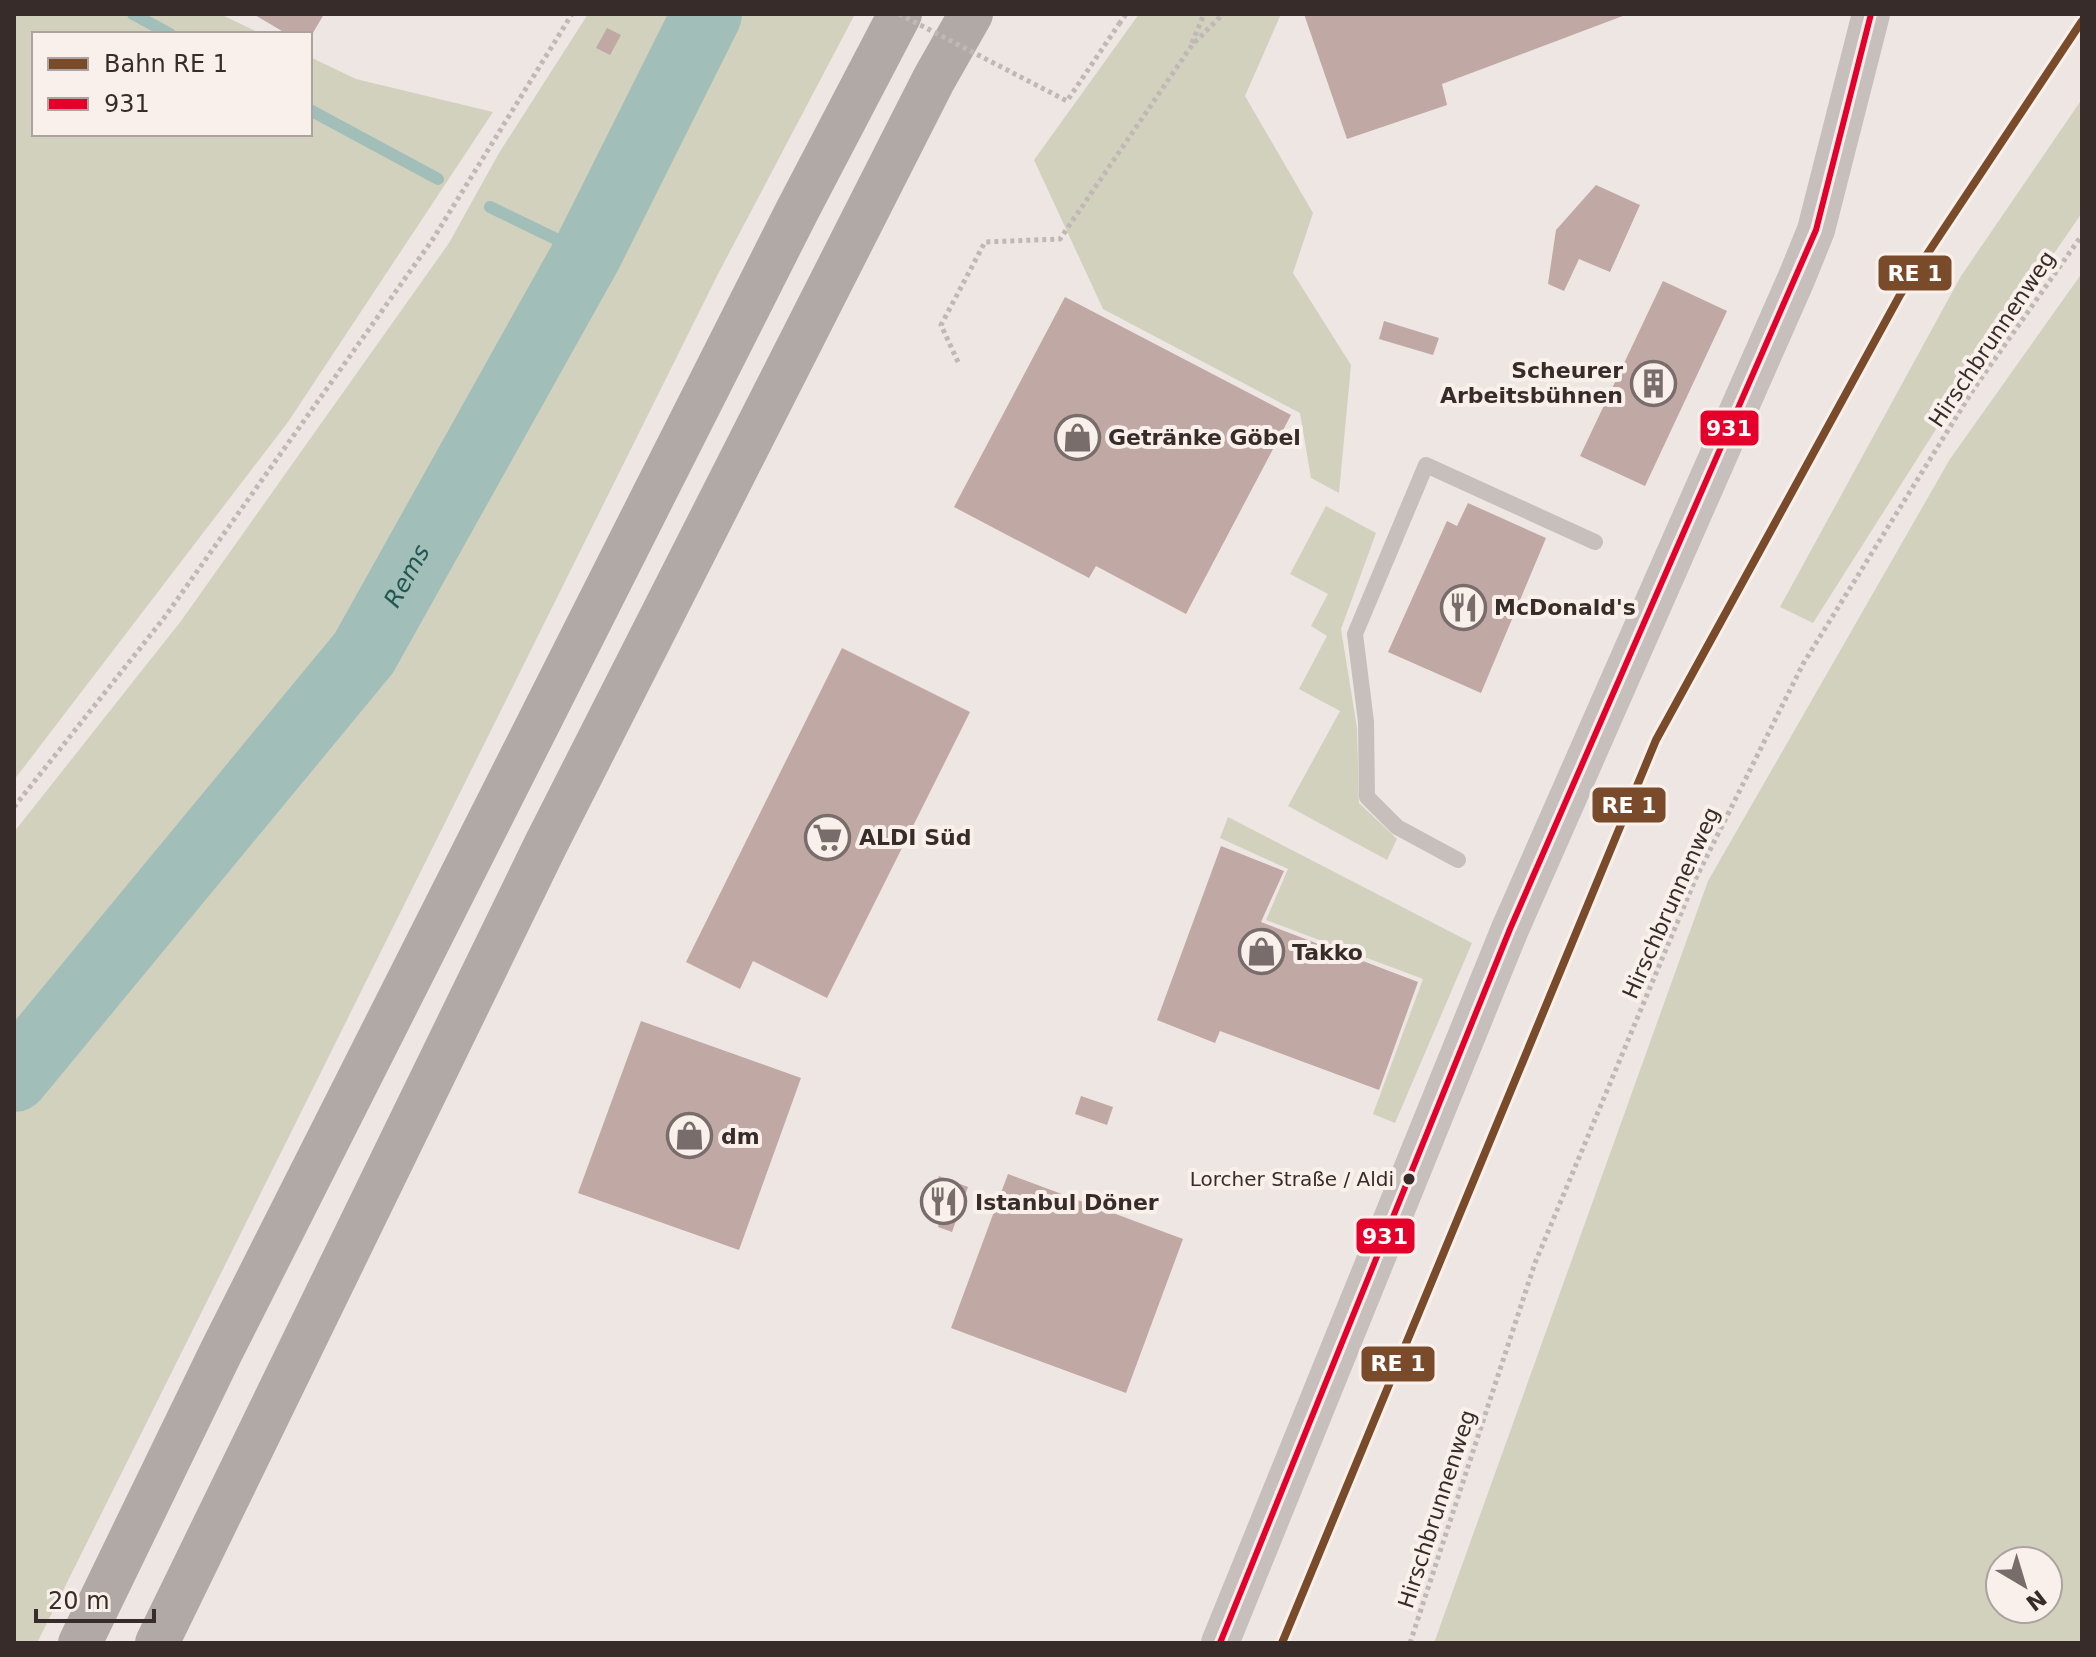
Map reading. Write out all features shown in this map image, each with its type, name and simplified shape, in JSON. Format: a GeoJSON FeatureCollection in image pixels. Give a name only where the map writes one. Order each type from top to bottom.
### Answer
{"type":"FeatureCollection","features":[{"type":"Feature","properties":{"kind":"highway"},"geometry":{"type":"LineString","coordinates":[[80,1643],[228,1338],[797,211],[900,14]]}},
{"type":"Feature","properties":{"kind":"highway"},"geometry":{"type":"LineString","coordinates":[[157,1643],[546,844],[934,79],[971,14]]}},
{"type":"Feature","properties":{"kind":"highway"},"geometry":{"type":"LineString","coordinates":[[934,79],[992,14]]}},
{"type":"Feature","properties":{"kind":"street"},"geometry":{"type":"LineString","coordinates":[[1220,1643],[1510,929],[1816,230],[1871,14]]}},
{"type":"Feature","properties":{"kind":"lane"},"geometry":{"type":"LineString","coordinates":[[1458,860],[1397,827],[1367,797],[1366,722],[1355,634],[1426,465],[1595,542]]}},
{"type":"Feature","properties":{"kind":"path"},"geometry":{"type":"LineString","coordinates":[[14,807],[164,618],[415,264],[572,14]]}},
{"type":"Feature","properties":{"kind":"path"},"geometry":{"type":"LineString","coordinates":[[900,14],[1067,101],[1126,14]]}},
{"type":"Feature","properties":{"kind":"path"},"geometry":{"type":"LineString","coordinates":[[1192,45],[1204,14]]}},
{"type":"Feature","properties":{"kind":"path"},"geometry":{"type":"LineString","coordinates":[[958,362],[941,325],[985,242],[1060,239],[1192,45],[1223,14]]}},
{"type":"Feature","properties":{"kind":"path","name":"Hirschbrunnenweg"},"geometry":{"type":"LineString","coordinates":[[1410,1643],[1535,1263],[1695,880],[1803,664],[1973,390],[2082,235]]}},
{"type":"Feature","properties":{"kind":"green space"},"geometry":{"type":"Polygon","coordinates":[[[14,14],[220,14],[258,32],[32,32],[32,136],[312,136],[312,58],[356,79],[493,112],[288,422],[14,780],[14,14]]]}},
{"type":"Feature","properties":{"kind":"green space"},"geometry":{"type":"Polygon","coordinates":[[[588,14],[855,14],[718,274],[37,1643],[14,1643],[14,832],[181,621],[449,243],[499,153],[588,14]]]}},
{"type":"Feature","properties":{"kind":"green space"},"geometry":{"type":"Polygon","coordinates":[[[1139,14],[1281,14],[1245,96],[1313,213],[1293,273],[1351,365],[1339,493],[1311,478],[1300,413],[1103,309],[1034,160],[1139,14]]]}},
{"type":"Feature","properties":{"kind":"green space"},"geometry":{"type":"Polygon","coordinates":[[[2082,99],[2082,213],[1980,360],[1813,623],[1780,607],[1961,276],[2082,99]]]}},
{"type":"Feature","properties":{"kind":"green space"},"geometry":{"type":"Polygon","coordinates":[[[2082,273],[2082,1643],[1434,1643],[1708,881],[1950,459],[2082,273]]]}},
{"type":"Feature","properties":{"kind":"green space"},"geometry":{"type":"Polygon","coordinates":[[[1326,506],[1376,533],[1341,629],[1357,728],[1359,803],[1397,839],[1387,860],[1288,806],[1340,711],[1299,689],[1327,636],[1311,626],[1328,594],[1290,574],[1326,506]]]}},
{"type":"Feature","properties":{"kind":"green space"},"geometry":{"type":"Polygon","coordinates":[[[1228,817],[1472,943],[1395,1123],[1373,1114],[1423,979],[1266,920],[1288,869],[1220,838],[1228,817]]]}},
{"type":"Feature","properties":{"kind":"building"},"geometry":{"type":"Polygon","coordinates":[[[253,14],[324,14],[312,35],[312,32],[284,32],[253,14]]]}},
{"type":"Feature","properties":{"kind":"building"},"geometry":{"type":"Polygon","coordinates":[[[1304,14],[1628,14],[1442,84],[1447,105],[1347,139],[1304,14]]]}},
{"type":"Feature","properties":{"kind":"building"},"geometry":{"type":"Polygon","coordinates":[[[607,28],[621,35],[610,55],[596,48],[607,28]]]}},
{"type":"Feature","properties":{"kind":"building"},"geometry":{"type":"Polygon","coordinates":[[[1596,185],[1640,205],[1610,272],[1579,259],[1564,291],[1548,284],[1556,230],[1596,185]]]}},
{"type":"Feature","properties":{"kind":"building","name":"Scheurer Arbeitsbühnen"},"geometry":{"type":"Polygon","coordinates":[[[1663,281],[1727,311],[1645,486],[1580,456],[1663,281]]]}},
{"type":"Feature","properties":{"kind":"building","name":"Getränke Göbel"},"geometry":{"type":"Polygon","coordinates":[[[1065,297],[1291,415],[1186,614],[1096,566],[1089,578],[954,507],[1065,297]]]}},
{"type":"Feature","properties":{"kind":"building"},"geometry":{"type":"Polygon","coordinates":[[[1384,321],[1439,338],[1433,355],[1379,339],[1384,321]]]}},
{"type":"Feature","properties":{"kind":"building","name":"McDonald's"},"geometry":{"type":"Polygon","coordinates":[[[1468,503],[1546,538],[1481,693],[1388,652],[1447,521],[1457,526],[1468,503]]]}},
{"type":"Feature","properties":{"kind":"building","name":"ALDI Süd"},"geometry":{"type":"Polygon","coordinates":[[[842,648],[970,712],[827,998],[753,961],[740,989],[686,962],[842,648]]]}},
{"type":"Feature","properties":{"kind":"building","name":"Takko"},"geometry":{"type":"Polygon","coordinates":[[[1221,846],[1284,871],[1261,922],[1418,982],[1379,1090],[1220,1031],[1215,1043],[1157,1020],[1221,846]]]}},
{"type":"Feature","properties":{"kind":"building","name":"dm"},"geometry":{"type":"Polygon","coordinates":[[[641,1021],[801,1078],[739,1250],[578,1193],[641,1021]]]}},
{"type":"Feature","properties":{"kind":"building"},"geometry":{"type":"Polygon","coordinates":[[[1081,1096],[1113,1107],[1107,1125],[1075,1114],[1081,1096]]]}},
{"type":"Feature","properties":{"kind":"building"},"geometry":{"type":"Polygon","coordinates":[[[1008,1174],[1183,1239],[1126,1393],[951,1328],[1008,1174]]]}},
{"type":"Feature","properties":{"kind":"building"},"geometry":{"type":"Polygon","coordinates":[[[939,1176],[968,1187],[952,1232],[938,1227],[941,1217],[926,1212],[939,1176]]]}},
{"type":"Feature","properties":{"kind":"waterway"},"geometry":{"type":"LineString","coordinates":[[133,14],[166,32]]}},
{"type":"Feature","properties":{"kind":"waterway","name":"Rems"},"geometry":{"type":"LineString","coordinates":[[14,1077],[364,653],[587,254],[707,14]]}},
{"type":"Feature","properties":{"kind":"waterway"},"geometry":{"type":"LineString","coordinates":[[312,111],[438,179]]}},
{"type":"Feature","properties":{"kind":"waterway"},"geometry":{"type":"LineString","coordinates":[[490,207],[587,254]]}},
{"type":"Feature","properties":{"kind":"transit line","name":"931"},"geometry":{"type":"LineString","coordinates":[[1220,1643],[1510,929],[1816,230],[1871,14]]}},
{"type":"Feature","properties":{"kind":"transit line"},"geometry":{"type":"LineString","coordinates":[[1282,1643],[1656,740],[1900,295],[2082,21]]}},
{"type":"Feature","properties":{"kind":"place","name":"Scheurer Arbeitsbühnen"},"geometry":{"type":"Point","coordinates":[1654,383]}},
{"type":"Feature","properties":{"kind":"place","name":"Getränke Göbel"},"geometry":{"type":"Point","coordinates":[1077,437]}},
{"type":"Feature","properties":{"kind":"place","name":"McDonald's"},"geometry":{"type":"Point","coordinates":[1463,607]}},
{"type":"Feature","properties":{"kind":"place","name":"ALDI Süd"},"geometry":{"type":"Point","coordinates":[828,837]}},
{"type":"Feature","properties":{"kind":"place","name":"Takko"},"geometry":{"type":"Point","coordinates":[1261,952]}},
{"type":"Feature","properties":{"kind":"place","name":"dm"},"geometry":{"type":"Point","coordinates":[690,1136]}},
{"type":"Feature","properties":{"kind":"place","name":"Lorcher Straße / Aldi"},"geometry":{"type":"Point","coordinates":[1409,1179]}},
{"type":"Feature","properties":{"kind":"place","name":"Istanbul Döner"},"geometry":{"type":"Point","coordinates":[944,1202]}}]}
